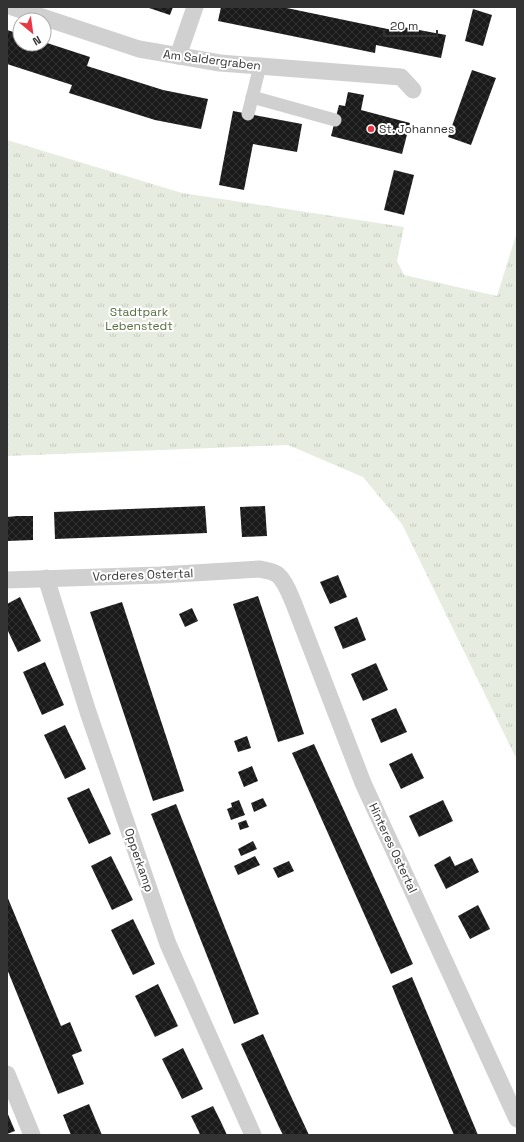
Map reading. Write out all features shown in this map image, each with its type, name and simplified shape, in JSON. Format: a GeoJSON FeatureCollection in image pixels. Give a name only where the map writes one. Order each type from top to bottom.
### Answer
{"type":"FeatureCollection","features":[{"type":"Feature","properties":{"kind":"street","name":"Am Saldergraben"},"geometry":{"type":"LineString","coordinates":[[12,7],[139,49],[220,63],[401,77],[412,90]]}},
{"type":"Feature","properties":{"kind":"street"},"geometry":{"type":"LineString","coordinates":[[178,56],[195,7]]}},
{"type":"Feature","properties":{"kind":"street"},"geometry":{"type":"LineString","coordinates":[[248,114],[260,66]]}},
{"type":"Feature","properties":{"kind":"street"},"geometry":{"type":"LineString","coordinates":[[252,97],[335,120]]}},
{"type":"Feature","properties":{"kind":"street","name":"Vorderes Ostertal"},"geometry":{"type":"LineString","coordinates":[[7,580],[160,575],[259,569],[277,574]]}},
{"type":"Feature","properties":{"kind":"street","name":"Hinteres Ostertal"},"geometry":{"type":"LineString","coordinates":[[277,574],[283,582],[294,604],[363,783],[517,1119]]}},
{"type":"Feature","properties":{"kind":"street","name":"Opperkamp"},"geometry":{"type":"LineString","coordinates":[[46,578],[88,712],[168,944],[253,1135]]}},
{"type":"Feature","properties":{"kind":"street"},"geometry":{"type":"LineString","coordinates":[[7,1074],[32,1135]]}},
{"type":"Feature","properties":{"kind":"green space","name":"Stadtpark Lebenstedt"},"geometry":{"type":"Polygon","coordinates":[[[7,140],[182,193],[404,227],[397,261],[404,275],[497,296],[517,232],[517,760],[402,524],[363,477],[288,445],[7,456],[7,140]]]}},
{"type":"Feature","properties":{"kind":"building"},"geometry":{"type":"Polygon","coordinates":[[[146,7],[173,7],[170,15],[146,7]]]}},
{"type":"Feature","properties":{"kind":"building"},"geometry":{"type":"Polygon","coordinates":[[[221,7],[282,7],[402,32],[403,27],[446,35],[441,58],[376,45],[375,53],[218,21],[221,7]]]}},
{"type":"Feature","properties":{"kind":"building"},"geometry":{"type":"Polygon","coordinates":[[[473,9],[492,15],[483,46],[465,41],[473,9]]]}},
{"type":"Feature","properties":{"kind":"building"},"geometry":{"type":"Polygon","coordinates":[[[7,30],[12,32],[12,52],[52,52],[52,45],[90,57],[87,66],[163,90],[208,99],[201,129],[155,120],[69,93],[72,85],[7,64],[7,30]]]}},
{"type":"Feature","properties":{"kind":"building"},"geometry":{"type":"Polygon","coordinates":[[[472,70],[496,78],[471,145],[448,137],[472,70]]]}},
{"type":"Feature","properties":{"kind":"building","name":"St. Johannes"},"geometry":{"type":"Polygon","coordinates":[[[348,92],[364,95],[361,110],[410,123],[402,154],[331,136],[339,105],[345,106],[348,92]]]}},
{"type":"Feature","properties":{"kind":"building"},"geometry":{"type":"Polygon","coordinates":[[[233,111],[302,124],[297,152],[253,144],[244,190],[219,185],[233,111]]]}},
{"type":"Feature","properties":{"kind":"building"},"geometry":{"type":"Polygon","coordinates":[[[394,170],[414,175],[404,215],[384,210],[394,170]]]}},
{"type":"Feature","properties":{"kind":"building"},"geometry":{"type":"Polygon","coordinates":[[[205,506],[207,533],[55,539],[54,512],[205,506]]]}},
{"type":"Feature","properties":{"kind":"building"},"geometry":{"type":"Polygon","coordinates":[[[265,506],[267,536],[242,537],[240,507],[265,506]]]}},
{"type":"Feature","properties":{"kind":"building"},"geometry":{"type":"Polygon","coordinates":[[[33,516],[33,540],[7,541],[7,517],[33,516]]]}},
{"type":"Feature","properties":{"kind":"building"},"geometry":{"type":"Polygon","coordinates":[[[338,575],[347,597],[330,604],[320,582],[338,575]]]}},
{"type":"Feature","properties":{"kind":"building"},"geometry":{"type":"Polygon","coordinates":[[[258,596],[304,734],[278,742],[233,604],[258,596]]]}},
{"type":"Feature","properties":{"kind":"building"},"geometry":{"type":"Polygon","coordinates":[[[20,597],[41,641],[18,652],[7,629],[7,604],[20,597]]]}},
{"type":"Feature","properties":{"kind":"building"},"geometry":{"type":"Polygon","coordinates":[[[122,602],[184,791],[153,801],[90,612],[122,602]]]}},
{"type":"Feature","properties":{"kind":"building"},"geometry":{"type":"Polygon","coordinates":[[[192,608],[198,621],[185,627],[179,614],[192,608]]]}},
{"type":"Feature","properties":{"kind":"building"},"geometry":{"type":"Polygon","coordinates":[[[357,617],[366,640],[343,649],[334,627],[357,617]]]}},
{"type":"Feature","properties":{"kind":"building"},"geometry":{"type":"Polygon","coordinates":[[[45,662],[64,705],[42,715],[23,672],[45,662]]]}},
{"type":"Feature","properties":{"kind":"building"},"geometry":{"type":"Polygon","coordinates":[[[376,663],[388,690],[363,701],[351,674],[376,663]]]}},
{"type":"Feature","properties":{"kind":"building"},"geometry":{"type":"Polygon","coordinates":[[[396,708],[407,732],[381,743],[371,719],[396,708]]]}},
{"type":"Feature","properties":{"kind":"building"},"geometry":{"type":"Polygon","coordinates":[[[65,725],[86,769],[65,779],[44,735],[65,725]]]}},
{"type":"Feature","properties":{"kind":"building"},"geometry":{"type":"Polygon","coordinates":[[[247,736],[251,748],[238,752],[234,741],[247,736]]]}},
{"type":"Feature","properties":{"kind":"building"},"geometry":{"type":"Polygon","coordinates":[[[314,744],[413,964],[391,974],[292,753],[314,744]]]}},
{"type":"Feature","properties":{"kind":"building"},"geometry":{"type":"Polygon","coordinates":[[[412,753],[424,778],[401,789],[389,764],[412,753]]]}},
{"type":"Feature","properties":{"kind":"building"},"geometry":{"type":"Polygon","coordinates":[[[252,766],[258,781],[244,787],[238,772],[252,766]]]}},
{"type":"Feature","properties":{"kind":"building"},"geometry":{"type":"Polygon","coordinates":[[[89,788],[111,834],[89,844],[67,798],[89,788]]]}},
{"type":"Feature","properties":{"kind":"building"},"geometry":{"type":"Polygon","coordinates":[[[263,798],[267,806],[254,812],[251,803],[263,798]]]}},
{"type":"Feature","properties":{"kind":"building"},"geometry":{"type":"Polygon","coordinates":[[[239,800],[245,815],[231,820],[227,809],[232,807],[231,803],[239,800]]]}},
{"type":"Feature","properties":{"kind":"building"},"geometry":{"type":"Polygon","coordinates":[[[443,800],[453,821],[419,837],[409,816],[443,800]]]}},
{"type":"Feature","properties":{"kind":"building"},"geometry":{"type":"Polygon","coordinates":[[[176,804],[259,1014],[234,1024],[151,814],[176,804]]]}},
{"type":"Feature","properties":{"kind":"building"},"geometry":{"type":"Polygon","coordinates":[[[246,820],[249,827],[240,830],[238,823],[246,820]]]}},
{"type":"Feature","properties":{"kind":"building"},"geometry":{"type":"Polygon","coordinates":[[[253,841],[257,849],[241,856],[238,849],[253,841]]]}},
{"type":"Feature","properties":{"kind":"building"},"geometry":{"type":"Polygon","coordinates":[[[111,856],[133,900],[112,910],[91,866],[111,856]]]}},
{"type":"Feature","properties":{"kind":"building"},"geometry":{"type":"Polygon","coordinates":[[[255,856],[260,865],[238,875],[234,866],[255,856]]]}},
{"type":"Feature","properties":{"kind":"building"},"geometry":{"type":"Polygon","coordinates":[[[450,856],[455,866],[472,858],[479,872],[446,889],[434,865],[450,856]]]}},
{"type":"Feature","properties":{"kind":"building"},"geometry":{"type":"Polygon","coordinates":[[[289,861],[294,871],[278,878],[273,868],[289,861]]]}},
{"type":"Feature","properties":{"kind":"building"},"geometry":{"type":"Polygon","coordinates":[[[7,896],[61,1026],[70,1022],[82,1051],[72,1055],[84,1084],[58,1094],[7,969],[7,896]]]}},
{"type":"Feature","properties":{"kind":"building"},"geometry":{"type":"Polygon","coordinates":[[[478,905],[490,929],[470,939],[458,916],[478,905]]]}},
{"type":"Feature","properties":{"kind":"building"},"geometry":{"type":"Polygon","coordinates":[[[133,919],[155,964],[133,975],[111,930],[133,919]]]}},
{"type":"Feature","properties":{"kind":"building"},"geometry":{"type":"Polygon","coordinates":[[[412,977],[478,1135],[454,1135],[398,1001],[392,986],[412,977]]]}},
{"type":"Feature","properties":{"kind":"building"},"geometry":{"type":"Polygon","coordinates":[[[158,984],[178,1026],[155,1037],[135,996],[158,984]]]}},
{"type":"Feature","properties":{"kind":"building"},"geometry":{"type":"Polygon","coordinates":[[[263,1034],[309,1135],[283,1135],[241,1044],[263,1034]]]}},
{"type":"Feature","properties":{"kind":"building"},"geometry":{"type":"Polygon","coordinates":[[[183,1048],[203,1089],[182,1099],[162,1059],[183,1048]]]}},
{"type":"Feature","properties":{"kind":"building"},"geometry":{"type":"Polygon","coordinates":[[[89,1104],[102,1135],[71,1135],[63,1115],[89,1104]]]}},
{"type":"Feature","properties":{"kind":"building"},"geometry":{"type":"Polygon","coordinates":[[[213,1106],[227,1135],[200,1135],[191,1116],[213,1106]]]}},
{"type":"Feature","properties":{"kind":"building"},"geometry":{"type":"Polygon","coordinates":[[[7,1112],[15,1131],[7,1134],[7,1112]]]}},
{"type":"Feature","properties":{"kind":"place","name":"St. Johannes"},"geometry":{"type":"Point","coordinates":[371,129]}}]}
